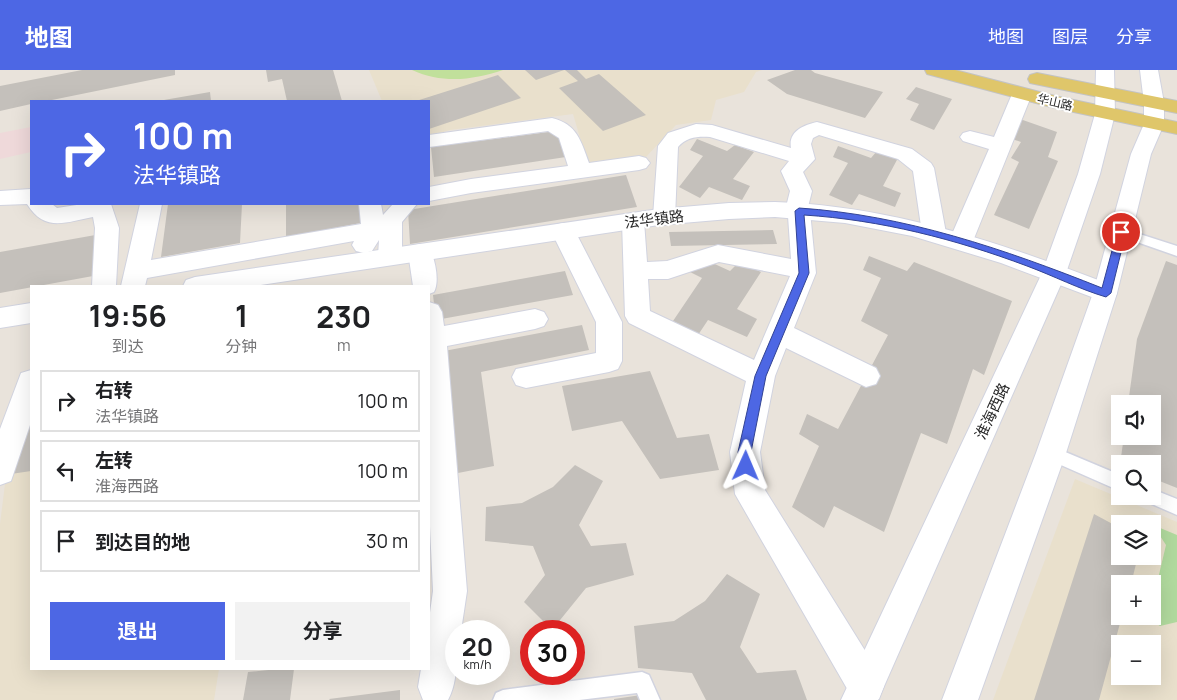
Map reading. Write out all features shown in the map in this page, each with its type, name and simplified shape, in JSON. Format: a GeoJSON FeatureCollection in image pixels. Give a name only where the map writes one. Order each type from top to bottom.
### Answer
{"type":"FeatureCollection","features":[{"type":"Feature","properties":{"kind":"main road","name":"华山路"},"geometry":{"type":"LineString","coordinates":[[934,70],[1022,94],[1105,104]]}},
{"type":"Feature","properties":{"kind":"main road","name":"华山路"},"geometry":{"type":"LineString","coordinates":[[996,70],[1105,104],[1162,118],[1177,107]]}},
{"type":"Feature","properties":{"kind":"street","name":"淮海西路"},"geometry":{"type":"LineString","coordinates":[[862,693],[1054,273],[1089,174],[1105,104],[1106,70]]}},
{"type":"Feature","properties":{"kind":"street"},"geometry":{"type":"LineString","coordinates":[[960,700],[1051,453],[1106,293],[1142,154],[1162,118],[1149,70]]}},
{"type":"Feature","properties":{"kind":"street"},"geometry":{"type":"LineString","coordinates":[[961,241],[1022,94]]}},
{"type":"Feature","properties":{"kind":"street"},"geometry":{"type":"LineString","coordinates":[[430,141],[552,124],[568,135],[581,171]]}},
{"type":"Feature","properties":{"kind":"street"},"geometry":{"type":"LineString","coordinates":[[804,159],[801,144],[803,135],[817,128],[905,154],[923,168],[934,233]]}},
{"type":"Feature","properties":{"kind":"street"},"geometry":{"type":"LineString","coordinates":[[664,217],[668,146],[674,137],[696,130],[712,131],[804,159]]}},
{"type":"Feature","properties":{"kind":"street"},"geometry":{"type":"LineString","coordinates":[[970,137],[1001,146]]}},
{"type":"Feature","properties":{"kind":"street"},"geometry":{"type":"LineString","coordinates":[[804,159],[792,171],[801,191],[798,211],[804,273],[761,376],[744,452],[750,494],[862,693]]}},
{"type":"Feature","properties":{"kind":"street"},"geometry":{"type":"LineString","coordinates":[[430,194],[471,186],[639,163]]}},
{"type":"Feature","properties":{"kind":"street"},"geometry":{"type":"LineString","coordinates":[[0,198],[30,197]]}},
{"type":"Feature","properties":{"kind":"street"},"geometry":{"type":"LineString","coordinates":[[39,205],[53,217],[102,208],[107,228],[104,285]]}},
{"type":"Feature","properties":{"kind":"street"},"geometry":{"type":"LineString","coordinates":[[151,205],[135,278],[252,251],[372,230]]}},
{"type":"Feature","properties":{"kind":"street"},"geometry":{"type":"LineString","coordinates":[[356,261],[372,230],[370,205]]}},
{"type":"Feature","properties":{"kind":"street"},"geometry":{"type":"LineString","coordinates":[[390,256],[391,220],[405,205]]}},
{"type":"Feature","properties":{"kind":"street","name":"法华镇路"},"geometry":{"type":"LineString","coordinates":[[200,285],[664,217],[730,211],[798,211],[843,214],[934,233],[1030,263],[1106,293]]}},
{"type":"Feature","properties":{"kind":"street"},"geometry":{"type":"LineString","coordinates":[[633,221],[638,316],[761,376]]}},
{"type":"Feature","properties":{"kind":"street"},"geometry":{"type":"LineString","coordinates":[[526,377],[609,361],[609,322],[563,231]]}},
{"type":"Feature","properties":{"kind":"street"},"geometry":{"type":"LineString","coordinates":[[252,251],[252,277]]}},
{"type":"Feature","properties":{"kind":"street"},"geometry":{"type":"LineString","coordinates":[[420,252],[422,285]]}},
{"type":"Feature","properties":{"kind":"street"},"geometry":{"type":"LineString","coordinates":[[636,271],[668,270],[718,253],[804,270]]}},
{"type":"Feature","properties":{"kind":"street"},"geometry":{"type":"LineString","coordinates":[[430,309],[535,319]]}},
{"type":"Feature","properties":{"kind":"street"},"geometry":{"type":"LineString","coordinates":[[0,318],[30,313]]}},
{"type":"Feature","properties":{"kind":"street"},"geometry":{"type":"LineString","coordinates":[[779,332],[866,376]]}},
{"type":"Feature","properties":{"kind":"street"},"geometry":{"type":"LineString","coordinates":[[430,379],[437,508],[450,591],[435,694]]}},
{"type":"Feature","properties":{"kind":"street"},"geometry":{"type":"LineString","coordinates":[[0,471],[30,384]]}},
{"type":"Feature","properties":{"kind":"lane"},"geometry":{"type":"LineString","coordinates":[[1121,232],[1177,251]]}},
{"type":"Feature","properties":{"kind":"lane"},"geometry":{"type":"LineString","coordinates":[[1051,453],[1111,479]]}},
{"type":"Feature","properties":{"kind":"lane"},"geometry":{"type":"LineString","coordinates":[[1161,500],[1177,507]]}},
{"type":"Feature","properties":{"kind":"lane"},"geometry":{"type":"LineString","coordinates":[[503,700],[642,682],[650,700]]}},
{"type":"Feature","properties":{"kind":"shaded area"},"geometry":{"type":"Polygon","coordinates":[[[369,70],[762,70],[756,72],[744,92],[716,100],[711,120],[676,125],[645,158],[588,165],[573,114],[450,130],[430,136],[430,100],[382,100],[369,70]]]}},
{"type":"Feature","properties":{"kind":"shaded area"},"geometry":{"type":"Polygon","coordinates":[[[30,127],[30,152],[0,159],[0,133],[30,127]]]}},
{"type":"Feature","properties":{"kind":"shaded area"},"geometry":{"type":"Polygon","coordinates":[[[30,411],[30,670],[219,670],[214,700],[0,700],[0,524],[5,484],[30,411]]]}},
{"type":"Feature","properties":{"kind":"shaded area"},"geometry":{"type":"Polygon","coordinates":[[[1075,479],[1111,494],[1111,505],[1137,505],[1160,515],[1111,515],[1111,565],[1161,565],[1161,515],[1177,522],[1177,700],[993,700],[1075,479]]]}},
{"type":"Feature","properties":{"kind":"green space"},"geometry":{"type":"Polygon","coordinates":[[[412,70],[503,70],[469,78],[447,79],[412,70]]]}},
{"type":"Feature","properties":{"kind":"green space"},"geometry":{"type":"Polygon","coordinates":[[[1161,528],[1177,535],[1177,622],[1160,626],[1158,625],[1161,625],[1161,575],[1159,575],[1166,545],[1161,537],[1161,528]]]}},
{"type":"Feature","properties":{"kind":"building"},"geometry":{"type":"Polygon","coordinates":[[[82,70],[175,70],[175,75],[52,100],[30,100],[30,104],[0,111],[0,86],[82,70]]]}},
{"type":"Feature","properties":{"kind":"building"},"geometry":{"type":"Polygon","coordinates":[[[266,70],[333,70],[342,100],[287,100],[282,79],[268,82],[266,70]]]}},
{"type":"Feature","properties":{"kind":"building"},"geometry":{"type":"Polygon","coordinates":[[[525,70],[564,70],[536,80],[525,70]]]}},
{"type":"Feature","properties":{"kind":"building"},"geometry":{"type":"Polygon","coordinates":[[[565,70],[577,70],[586,79],[599,74],[646,115],[603,131],[559,88],[578,81],[565,70]]]}},
{"type":"Feature","properties":{"kind":"building"},"geometry":{"type":"Polygon","coordinates":[[[795,70],[811,70],[815,73],[883,92],[865,118],[787,94],[767,80],[795,70]]]}},
{"type":"Feature","properties":{"kind":"building"},"geometry":{"type":"Polygon","coordinates":[[[498,75],[521,98],[430,129],[430,100],[419,100],[498,75]]]}},
{"type":"Feature","properties":{"kind":"building"},"geometry":{"type":"Polygon","coordinates":[[[916,87],[952,99],[934,130],[910,120],[919,104],[906,99],[916,87]]]}},
{"type":"Feature","properties":{"kind":"building"},"geometry":{"type":"Polygon","coordinates":[[[210,92],[211,100],[164,100],[210,92]]]}},
{"type":"Feature","properties":{"kind":"building"},"geometry":{"type":"Polygon","coordinates":[[[1020,119],[1057,132],[1048,157],[1058,161],[1029,229],[994,215],[1019,162],[1011,158],[1021,142],[1009,138],[1020,119]]]}},
{"type":"Feature","properties":{"kind":"building"},"geometry":{"type":"Polygon","coordinates":[[[556,131],[566,157],[434,177],[431,147],[556,131]]]}},
{"type":"Feature","properties":{"kind":"building"},"geometry":{"type":"Polygon","coordinates":[[[697,139],[727,151],[735,145],[754,152],[733,179],[750,186],[742,200],[709,187],[700,198],[679,187],[703,156],[690,150],[697,139]]]}},
{"type":"Feature","properties":{"kind":"building"},"geometry":{"type":"Polygon","coordinates":[[[838,146],[871,158],[877,151],[898,158],[883,186],[901,193],[895,207],[859,194],[852,205],[829,195],[848,163],[833,157],[838,146]]]}},
{"type":"Feature","properties":{"kind":"building"},"geometry":{"type":"Polygon","coordinates":[[[626,175],[637,207],[410,244],[408,210],[626,175]]]}},
{"type":"Feature","properties":{"kind":"building"},"geometry":{"type":"Polygon","coordinates":[[[168,205],[242,205],[240,243],[161,257],[168,205]]]}},
{"type":"Feature","properties":{"kind":"building"},"geometry":{"type":"Polygon","coordinates":[[[286,205],[359,205],[361,223],[286,237],[286,205]]]}},
{"type":"Feature","properties":{"kind":"building"},"geometry":{"type":"Polygon","coordinates":[[[773,230],[777,244],[671,246],[669,232],[773,230]]]}},
{"type":"Feature","properties":{"kind":"building"},"geometry":{"type":"Polygon","coordinates":[[[101,234],[93,276],[44,285],[30,285],[30,288],[0,293],[0,252],[101,234]]]}},
{"type":"Feature","properties":{"kind":"building"},"geometry":{"type":"Polygon","coordinates":[[[695,255],[730,271],[739,262],[761,272],[737,309],[757,319],[747,337],[708,320],[698,335],[673,321],[702,278],[686,270],[695,255]]]}},
{"type":"Feature","properties":{"kind":"building"},"geometry":{"type":"Polygon","coordinates":[[[869,256],[907,271],[914,262],[1012,301],[984,375],[973,369],[947,444],[921,433],[884,532],[834,506],[824,528],[792,507],[819,446],[799,434],[807,414],[838,429],[888,335],[861,321],[881,278],[863,270],[869,256]]]}},
{"type":"Feature","properties":{"kind":"building"},"geometry":{"type":"Polygon","coordinates":[[[1166,261],[1177,265],[1177,488],[1161,482],[1161,455],[1121,455],[1123,445],[1161,445],[1161,395],[1129,395],[1137,339],[1166,261]]]}},
{"type":"Feature","properties":{"kind":"building"},"geometry":{"type":"Polygon","coordinates":[[[565,271],[573,295],[436,320],[433,295],[565,271]]]}},
{"type":"Feature","properties":{"kind":"building"},"geometry":{"type":"Polygon","coordinates":[[[582,325],[589,350],[481,372],[494,466],[458,473],[444,351],[582,325]]]}},
{"type":"Feature","properties":{"kind":"building"},"geometry":{"type":"Polygon","coordinates":[[[650,371],[677,438],[709,434],[719,470],[660,479],[622,421],[572,431],[562,386],[650,371]]]}},
{"type":"Feature","properties":{"kind":"building"},"geometry":{"type":"Polygon","coordinates":[[[29,428],[30,428],[30,471],[11,474],[29,428]]]}},
{"type":"Feature","properties":{"kind":"building"},"geometry":{"type":"Polygon","coordinates":[[[575,465],[603,481],[579,525],[591,546],[626,543],[634,575],[586,588],[560,620],[542,620],[524,602],[545,575],[533,546],[485,541],[486,507],[522,503],[553,487],[575,465]]]}},
{"type":"Feature","properties":{"kind":"building"},"geometry":{"type":"Polygon","coordinates":[[[1094,514],[1111,523],[1111,565],[1136,565],[1133,575],[1111,575],[1111,625],[1120,625],[1117,635],[1111,635],[1111,656],[1099,700],[1034,700],[1094,514]]]}},
{"type":"Feature","properties":{"kind":"building"},"geometry":{"type":"Polygon","coordinates":[[[727,574],[760,594],[740,647],[757,673],[796,670],[807,700],[706,700],[692,673],[638,668],[634,626],[674,621],[705,601],[727,574]]]}},
{"type":"Feature","properties":{"kind":"building"},"geometry":{"type":"Polygon","coordinates":[[[294,670],[290,700],[243,700],[248,672],[294,670]]]}},
{"type":"Feature","properties":{"kind":"building"},"geometry":{"type":"Polygon","coordinates":[[[400,690],[400,700],[329,699],[400,690]]]}},
{"type":"Feature","properties":{"kind":"building"},"geometry":{"type":"Polygon","coordinates":[[[641,695],[642,700],[614,700],[614,699],[641,695]]]}},
{"type":"Feature","properties":{"kind":"route"},"geometry":{"type":"LineString","coordinates":[[746,466],[744,452],[761,376],[804,273],[799,211],[843,214],[897,224],[944,236],[1030,263],[1106,293],[1121,232]]}}]}
